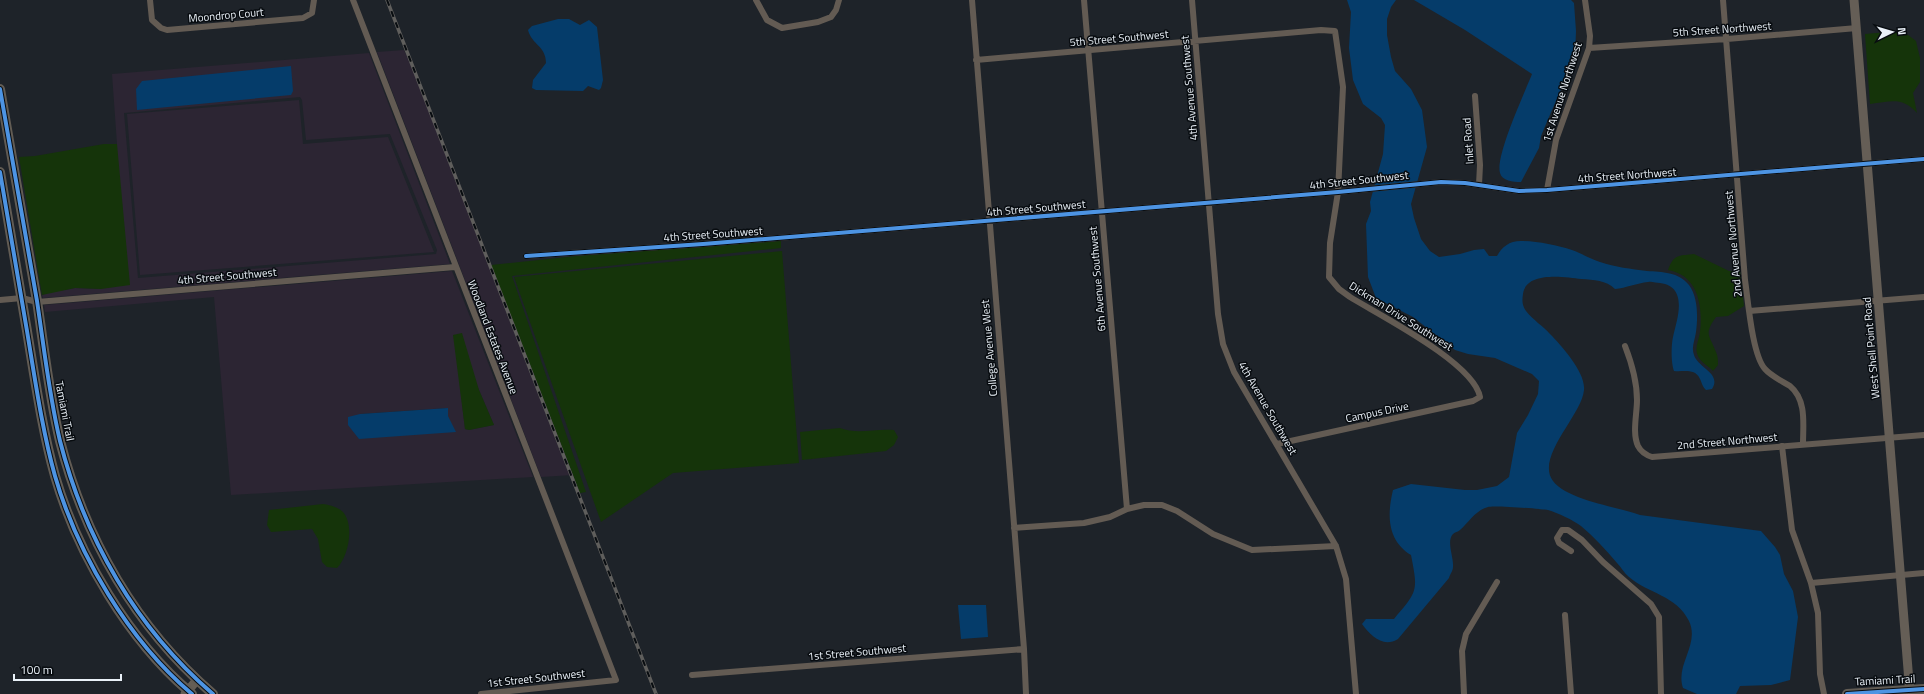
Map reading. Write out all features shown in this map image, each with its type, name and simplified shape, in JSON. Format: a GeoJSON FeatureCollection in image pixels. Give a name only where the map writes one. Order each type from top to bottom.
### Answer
{"type":"FeatureCollection","features":[{"type":"Feature","properties":{"kind":"main road","name":"Tamiami Trail"},"geometry":{"type":"LineString","coordinates":[[0,89],[60,440],[69,475],[78,495],[87,524],[126,596],[158,638],[197,680],[213,694]]}},
{"type":"Feature","properties":{"kind":"main road"},"geometry":{"type":"LineString","coordinates":[[0,172],[43,424],[55,477],[76,532],[88,557],[115,604],[150,650],[188,693]]}},
{"type":"Feature","properties":{"kind":"main road","name":"Tamiami Trail"},"geometry":{"type":"LineString","coordinates":[[1847,694],[1910,692],[1924,689]]}},
{"type":"Feature","properties":{"kind":"street","name":"Moondrop Court"},"geometry":{"type":"LineString","coordinates":[[150,0],[152,20],[161,28],[167,30],[303,18],[312,13],[314,0]]}},
{"type":"Feature","properties":{"kind":"street","name":"Woodland Estates Avenue"},"geometry":{"type":"LineString","coordinates":[[353,0],[455,268],[616,680]]}},
{"type":"Feature","properties":{"kind":"street"},"geometry":{"type":"LineString","coordinates":[[756,0],[767,20],[782,28],[818,22],[831,18],[836,10],[839,0]]}},
{"type":"Feature","properties":{"kind":"street","name":"College Avenue West"},"geometry":{"type":"LineString","coordinates":[[972,0],[1024,648],[1026,694]]}},
{"type":"Feature","properties":{"kind":"street","name":"6th Avenue Southwest"},"geometry":{"type":"LineString","coordinates":[[1084,0],[1127,509]]}},
{"type":"Feature","properties":{"kind":"street","name":"4th Avenue Southwest"},"geometry":{"type":"LineString","coordinates":[[1192,0],[1218,314],[1223,344],[1234,372],[1278,444],[1336,546],[1346,579],[1356,694]]}},
{"type":"Feature","properties":{"kind":"street","name":"1st Avenue Northwest"},"geometry":{"type":"LineString","coordinates":[[1548,190],[1556,140],[1589,48],[1589,28],[1585,0]]}},
{"type":"Feature","properties":{"kind":"street","name":"2nd Avenue Northwest"},"geometry":{"type":"LineString","coordinates":[[1723,0],[1745,280],[1756,350],[1764,369],[1792,388],[1800,400],[1802,408],[1803,444]]}},
{"type":"Feature","properties":{"kind":"street","name":"West Shell Point Road"},"geometry":{"type":"LineString","coordinates":[[1854,0],[1880,301],[1910,692]]}},
{"type":"Feature","properties":{"kind":"street","name":"5th Street Northwest"},"geometry":{"type":"LineString","coordinates":[[1589,48],[1727,40],[1857,28]]}},
{"type":"Feature","properties":{"kind":"street","name":"5th Street Southwest"},"geometry":{"type":"LineString","coordinates":[[976,60],[1321,30],[1335,31]]}},
{"type":"Feature","properties":{"kind":"street","name":"Dickman Drive Southwest"},"geometry":{"type":"LineString","coordinates":[[1335,31],[1343,87],[1338,192],[1330,243],[1329,277],[1339,289],[1350,297],[1455,362],[1479,389],[1480,397]]}},
{"type":"Feature","properties":{"kind":"street","name":"Inlet Road"},"geometry":{"type":"LineString","coordinates":[[1475,96],[1480,165],[1479,185]]}},
{"type":"Feature","properties":{"kind":"street","name":"4th Street Northwest"},"geometry":{"type":"LineString","coordinates":[[1548,190],[1737,176],[1924,159]]}},
{"type":"Feature","properties":{"kind":"street","name":"4th Street Southwest"},"geometry":{"type":"LineString","coordinates":[[526,256],[1338,192],[1429,182],[1479,185],[1519,191],[1548,190]]}},
{"type":"Feature","properties":{"kind":"street","name":"4th Street Southwest"},"geometry":{"type":"LineString","coordinates":[[0,300],[22,298],[37,302],[455,268]]}},
{"type":"Feature","properties":{"kind":"street"},"geometry":{"type":"LineString","coordinates":[[1749,311],[1924,297]]}},
{"type":"Feature","properties":{"kind":"street","name":"2nd Street Northwest"},"geometry":{"type":"LineString","coordinates":[[1625,346],[1634,371],[1637,399],[1636,439],[1638,447],[1644,454],[1652,457],[1924,435]]}},
{"type":"Feature","properties":{"kind":"street","name":"Campus Drive"},"geometry":{"type":"LineString","coordinates":[[1278,444],[1473,401],[1480,397]]}},
{"type":"Feature","properties":{"kind":"street"},"geometry":{"type":"LineString","coordinates":[[1782,446],[1792,530],[1811,583],[1818,614],[1820,674],[1824,694]]}},
{"type":"Feature","properties":{"kind":"street"},"geometry":{"type":"LineString","coordinates":[[63,498],[78,495]]}},
{"type":"Feature","properties":{"kind":"street"},"geometry":{"type":"LineString","coordinates":[[1014,528],[1084,523],[1110,517],[1127,509],[1144,505],[1162,505],[1177,511],[1213,534],[1252,550],[1336,546]]}},
{"type":"Feature","properties":{"kind":"street"},"geometry":{"type":"LineString","coordinates":[[1571,551],[1559,543],[1557,538],[1562,530],[1568,530],[1582,540],[1603,562],[1651,604],[1659,617],[1661,694]]}},
{"type":"Feature","properties":{"kind":"street"},"geometry":{"type":"LineString","coordinates":[[1811,583],[1924,573]]}},
{"type":"Feature","properties":{"kind":"street"},"geometry":{"type":"LineString","coordinates":[[1464,694],[1462,651],[1466,634],[1497,582]]}},
{"type":"Feature","properties":{"kind":"street"},"geometry":{"type":"LineString","coordinates":[[1565,615],[1571,694]]}},
{"type":"Feature","properties":{"kind":"street","name":"1st Street Southwest"},"geometry":{"type":"LineString","coordinates":[[692,675],[1024,648]]}},
{"type":"Feature","properties":{"kind":"street"},"geometry":{"type":"LineString","coordinates":[[188,693],[197,680]]}},
{"type":"Feature","properties":{"kind":"street","name":"1st Street Southwest"},"geometry":{"type":"LineString","coordinates":[[481,694],[616,680]]}},
{"type":"Feature","properties":{"kind":"shaded area"},"geometry":{"type":"Polygon","coordinates":[[[404,50],[431,111],[573,475],[541,477],[377,52],[404,50]]]}},
{"type":"Feature","properties":{"kind":"shaded area"},"geometry":{"type":"Polygon","coordinates":[[[369,53],[450,264],[43,298],[42,295],[47,293],[75,288],[101,289],[117,144],[112,74],[369,53]],[[300,97],[124,113],[138,278],[436,254],[437,250],[390,134],[306,140],[302,100],[300,97]]]}},
{"type":"Feature","properties":{"kind":"shaded area"},"geometry":{"type":"Polygon","coordinates":[[[299,100],[303,144],[388,137],[434,252],[140,275],[127,114],[299,100]]]}},
{"type":"Feature","properties":{"kind":"shaded area"},"geometry":{"type":"Polygon","coordinates":[[[452,271],[533,477],[231,495],[214,297],[45,312],[44,305],[452,271]],[[454,334],[465,429],[469,430],[494,425],[479,390],[454,334]],[[448,408],[360,414],[448,416],[448,408]]]}},
{"type":"Feature","properties":{"kind":"green space"},"geometry":{"type":"Polygon","coordinates":[[[1899,31],[1916,41],[1920,58],[1920,82],[1913,93],[1917,113],[1901,102],[1890,101],[1870,104],[1865,34],[1899,31]]]}},
{"type":"Feature","properties":{"kind":"green space"},"geometry":{"type":"Polygon","coordinates":[[[104,144],[117,144],[130,285],[101,289],[75,288],[42,295],[19,157],[35,156],[104,144]]]}},
{"type":"Feature","properties":{"kind":"green space"},"geometry":{"type":"Polygon","coordinates":[[[781,241],[781,248],[512,276],[586,492],[580,493],[491,265],[577,256],[781,241]]]}},
{"type":"Feature","properties":{"kind":"green space"},"geometry":{"type":"Polygon","coordinates":[[[782,251],[799,463],[673,473],[601,522],[514,277],[782,251]]]}},
{"type":"Feature","properties":{"kind":"green space"},"geometry":{"type":"Polygon","coordinates":[[[1694,254],[1729,271],[1740,271],[1744,306],[1728,316],[1716,317],[1710,328],[1709,335],[1718,360],[1718,365],[1713,371],[1701,361],[1697,353],[1701,322],[1699,302],[1696,293],[1686,278],[1678,273],[1668,270],[1675,258],[1694,254]]]}},
{"type":"Feature","properties":{"kind":"green space"},"geometry":{"type":"Polygon","coordinates":[[[462,333],[479,390],[494,425],[469,430],[465,429],[453,335],[462,333]]]}},
{"type":"Feature","properties":{"kind":"green space"},"geometry":{"type":"Polygon","coordinates":[[[840,428],[854,431],[894,430],[898,437],[894,445],[886,451],[802,460],[800,432],[840,428]]]}},
{"type":"Feature","properties":{"kind":"green space"},"geometry":{"type":"Polygon","coordinates":[[[323,504],[334,506],[341,510],[347,518],[349,525],[349,541],[347,549],[341,563],[337,568],[327,567],[322,562],[318,539],[312,529],[271,532],[267,525],[269,510],[323,504]]]}},
{"type":"Feature","properties":{"kind":"water"},"geometry":{"type":"Polygon","coordinates":[[[1347,0],[1396,0],[1391,7],[1387,19],[1387,35],[1395,71],[1411,89],[1422,110],[1427,147],[1411,204],[1421,239],[1430,251],[1439,257],[1484,249],[1489,256],[1497,256],[1509,243],[1521,241],[1540,243],[1572,250],[1596,261],[1611,265],[1647,271],[1664,272],[1675,275],[1680,277],[1689,285],[1696,301],[1697,314],[1697,326],[1693,352],[1696,360],[1712,375],[1714,383],[1712,389],[1706,390],[1695,373],[1689,371],[1674,371],[1672,345],[1679,305],[1678,297],[1675,291],[1669,286],[1650,282],[1615,289],[1600,281],[1565,277],[1547,277],[1531,282],[1526,287],[1522,299],[1526,311],[1567,353],[1577,368],[1584,383],[1584,390],[1576,411],[1554,448],[1550,460],[1549,471],[1553,481],[1560,488],[1581,498],[1594,502],[1640,515],[1761,531],[1780,555],[1784,574],[1793,591],[1798,617],[1790,680],[1771,685],[1740,686],[1736,694],[1697,694],[1683,688],[1681,679],[1682,671],[1692,638],[1692,630],[1684,612],[1670,600],[1637,583],[1629,577],[1604,548],[1581,526],[1574,521],[1548,510],[1517,507],[1488,507],[1480,511],[1451,537],[1450,545],[1453,570],[1449,578],[1398,639],[1387,642],[1382,641],[1369,633],[1362,624],[1366,619],[1394,619],[1408,602],[1414,590],[1415,576],[1411,555],[1397,542],[1391,526],[1390,509],[1393,490],[1411,484],[1465,490],[1477,490],[1497,486],[1509,477],[1517,433],[1538,394],[1539,381],[1532,374],[1495,358],[1468,354],[1455,350],[1413,317],[1376,298],[1368,277],[1366,224],[1371,211],[1370,202],[1383,154],[1385,125],[1381,118],[1363,104],[1353,80],[1349,48],[1351,12],[1347,0]]]}},
{"type":"Feature","properties":{"kind":"water"},"geometry":{"type":"Polygon","coordinates":[[[1414,0],[1571,0],[1574,3],[1576,31],[1575,57],[1541,136],[1539,148],[1521,182],[1503,178],[1500,173],[1500,165],[1506,139],[1532,74],[1465,30],[1414,0]]]}},
{"type":"Feature","properties":{"kind":"water"},"geometry":{"type":"Polygon","coordinates":[[[558,19],[569,19],[580,25],[589,20],[597,27],[603,80],[599,90],[588,86],[583,91],[536,90],[532,88],[533,80],[546,63],[544,53],[532,39],[528,30],[532,26],[558,19]]]}},
{"type":"Feature","properties":{"kind":"water"},"geometry":{"type":"Polygon","coordinates":[[[291,66],[293,91],[291,95],[137,110],[136,89],[142,81],[291,66]]]}},
{"type":"Feature","properties":{"kind":"water"},"geometry":{"type":"Polygon","coordinates":[[[448,408],[448,416],[456,432],[359,439],[348,425],[348,417],[360,414],[448,408]]]}},
{"type":"Feature","properties":{"kind":"water"},"geometry":{"type":"Polygon","coordinates":[[[958,605],[986,605],[988,637],[961,639],[958,605]]]}},
{"type":"Feature","properties":{"kind":"railway"},"geometry":{"type":"LineString","coordinates":[[387,0],[656,694]]}},
{"type":"Feature","properties":{"kind":"cycle path"},"geometry":{"type":"LineString","coordinates":[[0,89],[37,301],[53,406],[60,441],[71,477],[84,513],[99,547],[117,580],[137,611],[185,668],[213,694]]}},
{"type":"Feature","properties":{"kind":"cycle path"},"geometry":{"type":"LineString","coordinates":[[526,256],[703,244],[1338,192],[1441,182],[1465,183],[1519,191],[1547,190],[1924,159]]}},
{"type":"Feature","properties":{"kind":"cycle path"},"geometry":{"type":"LineString","coordinates":[[0,172],[36,386],[50,458],[65,506],[77,536],[108,595],[147,649],[169,673],[192,694]]}},
{"type":"Feature","properties":{"kind":"cycle path"},"geometry":{"type":"LineString","coordinates":[[1847,694],[1924,689]]}}]}
